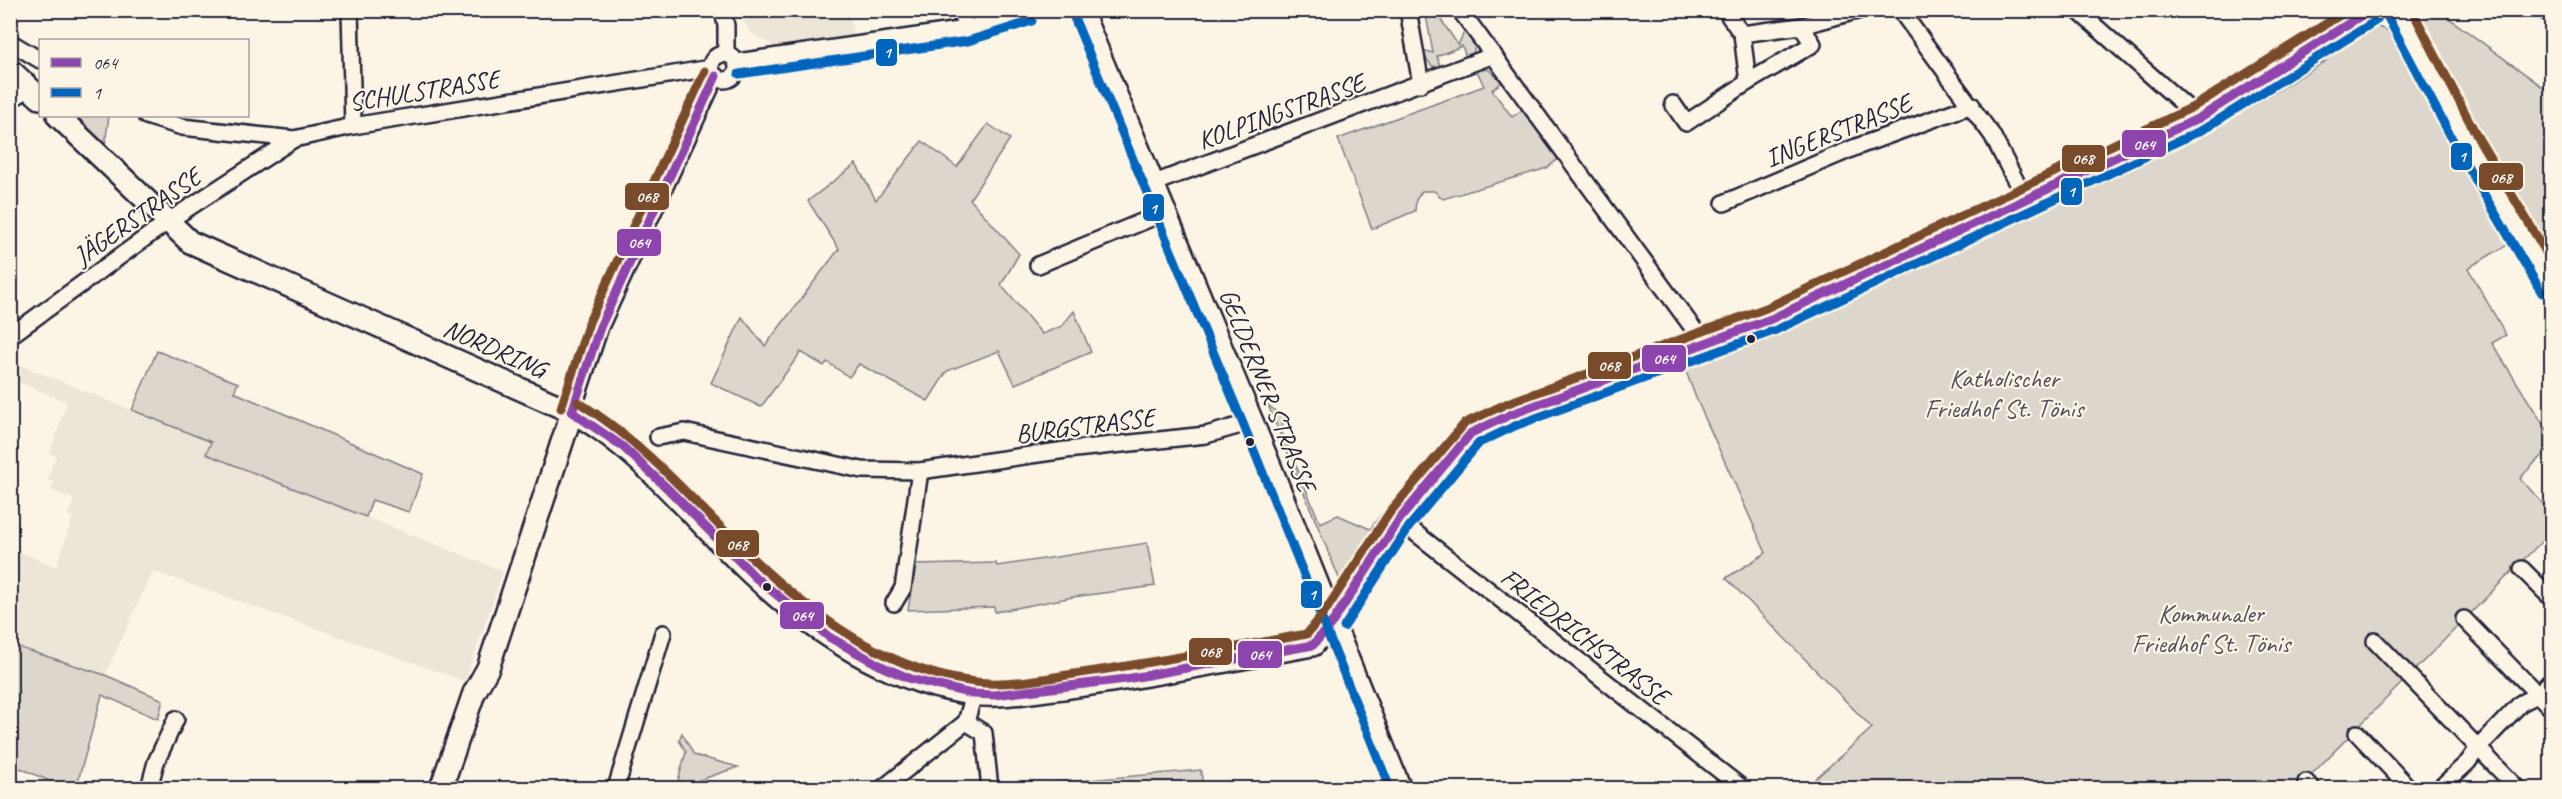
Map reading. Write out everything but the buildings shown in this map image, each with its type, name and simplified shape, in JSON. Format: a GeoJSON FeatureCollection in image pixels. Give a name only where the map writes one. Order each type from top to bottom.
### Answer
{"type":"FeatureCollection","features":[{"type":"Feature","properties":{"kind":"street"},"geometry":{"type":"LineString","coordinates":[[350,10],[353,126]]}},
{"type":"Feature","properties":{"kind":"street"},"geometry":{"type":"LineString","coordinates":[[714,72],[723,80],[732,78],[737,71],[731,58],[723,10]]}},
{"type":"Feature","properties":{"kind":"street"},"geometry":{"type":"LineString","coordinates":[[960,10],[966,29]]}},
{"type":"Feature","properties":{"kind":"street"},"geometry":{"type":"LineString","coordinates":[[441,789],[474,693],[475,664],[496,599],[518,570],[600,327],[714,72],[714,59],[966,29],[1028,10]]}},
{"type":"Feature","properties":{"kind":"street","name":"GELDERNER STRASSE"},"geometry":{"type":"LineString","coordinates":[[1084,10],[1255,420],[1403,789]]}},
{"type":"Feature","properties":{"kind":"street"},"geometry":{"type":"LineString","coordinates":[[1408,10],[1421,84]]}},
{"type":"Feature","properties":{"kind":"street"},"geometry":{"type":"LineString","coordinates":[[1460,10],[1704,344]]}},
{"type":"Feature","properties":{"kind":"street"},"geometry":{"type":"LineString","coordinates":[[1742,34],[1801,26],[1860,10]]}},
{"type":"Feature","properties":{"kind":"street"},"geometry":{"type":"LineString","coordinates":[[1900,10],[1992,135],[2025,199]]}},
{"type":"Feature","properties":{"kind":"street"},"geometry":{"type":"LineString","coordinates":[[2077,10],[2199,118]]}},
{"type":"Feature","properties":{"kind":"street","name":"NORDRING"},"geometry":{"type":"LineString","coordinates":[[59,117],[170,220],[190,242],[572,412],[611,435],[770,591],[826,636],[870,663],[920,682],[974,694],[1016,693],[1088,685],[1313,645],[1334,620],[1399,520],[1471,433],[1512,414],[1771,319],[2199,118],[2371,10]]}},
{"type":"Feature","properties":{"kind":"street"},"geometry":{"type":"LineString","coordinates":[[2398,10],[2468,144],[2552,287]]}},
{"type":"Feature","properties":{"kind":"street"},"geometry":{"type":"LineString","coordinates":[[2542,10],[2552,14]]}},
{"type":"Feature","properties":{"kind":"street"},"geometry":{"type":"LineString","coordinates":[[1729,16],[1742,34],[1748,82]]}},
{"type":"Feature","properties":{"kind":"street"},"geometry":{"type":"LineString","coordinates":[[1673,104],[1686,123],[1748,82],[1813,44],[1801,26]]}},
{"type":"Feature","properties":{"kind":"street"},"geometry":{"type":"LineString","coordinates":[[10,42],[39,59]]}},
{"type":"Feature","properties":{"kind":"street","name":"KOLPINGSTRASSE"},"geometry":{"type":"LineString","coordinates":[[1157,182],[1494,56]]}},
{"type":"Feature","properties":{"kind":"street"},"geometry":{"type":"LineString","coordinates":[[10,70],[35,93]]}},
{"type":"Feature","properties":{"kind":"street","name":"SCHULSTRASSE"},"geometry":{"type":"LineString","coordinates":[[149,117],[182,127],[294,139],[353,126],[714,72]]}},
{"type":"Feature","properties":{"kind":"street"},"geometry":{"type":"LineString","coordinates":[[10,100],[35,93]]}},
{"type":"Feature","properties":{"kind":"street","name":"INGERSTRASSE"},"geometry":{"type":"LineString","coordinates":[[1724,203],[1856,147],[1972,105]]}},
{"type":"Feature","properties":{"kind":"street","name":"JÄGERSTRASSE"},"geometry":{"type":"LineString","coordinates":[[10,336],[170,220],[294,139]]}},
{"type":"Feature","properties":{"kind":"street"},"geometry":{"type":"LineString","coordinates":[[1038,265],[1168,211]]}},
{"type":"Feature","properties":{"kind":"street","name":"BURGSTRASSE"},"geometry":{"type":"LineString","coordinates":[[658,437],[684,432],[862,470],[920,471],[1066,450],[1206,435],[1255,420]]}},
{"type":"Feature","properties":{"kind":"street"},"geometry":{"type":"LineString","coordinates":[[894,603],[903,588],[920,471]]}},
{"type":"Feature","properties":{"kind":"street","name":"FRIEDRICHSTRASSE"},"geometry":{"type":"LineString","coordinates":[[1399,520],[1742,789]]}},
{"type":"Feature","properties":{"kind":"street"},"geometry":{"type":"LineString","coordinates":[[2522,568],[2552,599]]}},
{"type":"Feature","properties":{"kind":"street"},"geometry":{"type":"LineString","coordinates":[[2464,619],[2552,710]]}},
{"type":"Feature","properties":{"kind":"street"},"geometry":{"type":"LineString","coordinates":[[616,789],[663,633]]}},
{"type":"Feature","properties":{"kind":"street"},"geometry":{"type":"LineString","coordinates":[[2375,641],[2517,788]]}},
{"type":"Feature","properties":{"kind":"street"},"geometry":{"type":"LineString","coordinates":[[2440,789],[2468,762],[2478,748],[2521,703],[2537,695],[2552,680]]}},
{"type":"Feature","properties":{"kind":"street"},"geometry":{"type":"LineString","coordinates":[[883,789],[899,783],[966,722],[974,694]]}},
{"type":"Feature","properties":{"kind":"street"},"geometry":{"type":"LineString","coordinates":[[149,789],[156,762],[176,719]]}},
{"type":"Feature","properties":{"kind":"street"},"geometry":{"type":"LineString","coordinates":[[966,722],[984,733],[990,789]]}},
{"type":"Feature","properties":{"kind":"street"},"geometry":{"type":"LineString","coordinates":[[2357,733],[2409,789]]}},
{"type":"Feature","properties":{"kind":"shaded area"},"geometry":{"type":"Polygon","coordinates":[[[737,11],[849,11],[854,39],[789,49],[775,47],[751,33],[737,11]]]}},
{"type":"Feature","properties":{"kind":"shaded area"},"geometry":{"type":"Polygon","coordinates":[[[10,361],[211,442],[206,454],[503,571],[465,681],[153,571],[105,675],[11,645],[11,548],[56,567],[73,517],[68,515],[74,499],[51,490],[54,482],[47,480],[56,456],[50,453],[67,402],[11,379],[10,361]]]}},
{"type":"Feature","properties":{"kind":"green space"},"geometry":{"type":"Polygon","coordinates":[[[1425,10],[1435,11],[1458,45],[1465,30],[1475,46],[1473,54],[1466,57],[1462,46],[1437,56],[1440,67],[1432,66],[1419,49],[1433,53],[1425,10]]]}},
{"type":"Feature","properties":{"kind":"green space"},"geometry":{"type":"Polygon","coordinates":[[[2416,11],[2439,11],[2551,93],[2551,264],[2515,201],[2472,115],[2419,21],[2416,11]]]}},
{"type":"Feature","properties":{"kind":"green space"},"geometry":{"type":"Polygon","coordinates":[[[2374,26],[2387,30],[2509,244],[2468,268],[2506,335],[2492,343],[2546,429],[2551,426],[2551,446],[2520,478],[2551,513],[2551,532],[2298,788],[1805,788],[1872,728],[1726,578],[1766,553],[1696,398],[1684,366],[1775,332],[2097,181],[2104,183],[2211,131],[2326,61],[2334,49],[2346,39],[2374,26]]]}},
{"type":"Feature","properties":{"kind":"green space"},"geometry":{"type":"Polygon","coordinates":[[[1488,69],[1502,82],[1492,90],[1512,117],[1522,110],[1558,159],[1547,168],[1443,199],[1434,191],[1422,191],[1416,200],[1415,211],[1372,229],[1338,139],[1484,86],[1477,71],[1488,69]]]}},
{"type":"Feature","properties":{"kind":"green space"},"geometry":{"type":"Polygon","coordinates":[[[77,117],[109,117],[105,144],[77,117]]]}},
{"type":"Feature","properties":{"kind":"green space"},"geometry":{"type":"Polygon","coordinates":[[[988,124],[1010,139],[970,199],[1019,254],[1001,285],[1042,334],[1062,326],[1074,311],[1091,352],[1015,384],[999,351],[947,371],[928,401],[859,364],[849,377],[827,362],[824,366],[801,352],[761,407],[711,383],[742,317],[765,346],[839,249],[808,201],[856,164],[876,200],[922,141],[957,167],[988,124]]]}},
{"type":"Feature","properties":{"kind":"green space"},"geometry":{"type":"Polygon","coordinates":[[[157,351],[238,383],[234,392],[423,474],[409,512],[372,500],[366,517],[206,454],[211,442],[132,410],[157,351]]]}},
{"type":"Feature","properties":{"kind":"green space"},"geometry":{"type":"Polygon","coordinates":[[[1268,405],[1283,417],[1282,432],[1320,523],[1338,515],[1370,529],[1391,501],[1396,505],[1341,583],[1268,405]]]}},
{"type":"Feature","properties":{"kind":"green space"},"geometry":{"type":"Polygon","coordinates":[[[1147,543],[1155,586],[1073,597],[995,612],[994,607],[908,610],[915,565],[996,563],[997,566],[1147,543]]]}},
{"type":"Feature","properties":{"kind":"green space"},"geometry":{"type":"Polygon","coordinates":[[[11,645],[105,675],[163,700],[158,719],[102,695],[76,788],[65,788],[11,764],[11,645]]]}},
{"type":"Feature","properties":{"kind":"green space"},"geometry":{"type":"Polygon","coordinates":[[[682,733],[694,755],[738,767],[676,788],[686,752],[679,740],[682,733]]]}},
{"type":"Feature","properties":{"kind":"green space"},"geometry":{"type":"Polygon","coordinates":[[[1201,770],[1203,788],[999,788],[1201,770]]]}},
{"type":"Feature","properties":{"kind":"transit line","name":"068"},"geometry":{"type":"LineString","coordinates":[[578,402],[630,439],[789,591],[862,643],[916,668],[945,677],[975,682],[1012,683],[1132,665],[1307,634],[1324,613],[1390,512],[1465,423],[1508,403],[1766,308],[2193,107],[2348,10]]}},
{"type":"Feature","properties":{"kind":"transit line","name":"064"},"geometry":{"type":"LineString","coordinates":[[572,412],[622,446],[756,578],[829,637],[883,667],[911,679],[972,694],[994,695],[1126,679],[1313,645],[1334,620],[1399,520],[1471,433],[1512,414],[1771,319],[2199,118],[2370,10]]}},
{"type":"Feature","properties":{"kind":"transit line","name":"068"},"geometry":{"type":"LineString","coordinates":[[2412,10],[2478,138],[2552,262]]}},
{"type":"Feature","properties":{"kind":"transit line","name":"1"},"geometry":{"type":"LineString","coordinates":[[1073,15],[1244,426],[1390,788]]}},
{"type":"Feature","properties":{"kind":"transit line","name":"1"},"geometry":{"type":"LineString","coordinates":[[2387,16],[2458,150],[2542,293]]}},
{"type":"Feature","properties":{"kind":"transit line","name":"1"},"geometry":{"type":"LineString","coordinates":[[1344,627],[1409,527],[1479,443],[1517,425],[1776,330],[2204,129],[2377,20]]}},
{"type":"Feature","properties":{"kind":"transit line","name":"1"},"geometry":{"type":"LineString","coordinates":[[739,74],[968,41],[1032,21]]}},
{"type":"Feature","properties":{"kind":"transit line","name":"068"},"geometry":{"type":"LineString","coordinates":[[561,408],[589,322],[705,71]]}},
{"type":"Feature","properties":{"kind":"transit line","name":"064"},"geometry":{"type":"LineString","coordinates":[[572,412],[600,327],[716,76]]}},
{"type":"Feature","properties":{"kind":"park label","name":"Katholischer Friedhof St. Tönis"},"geometry":{"type":"Point","coordinates":[2004,393]}},
{"type":"Feature","properties":{"kind":"park label","name":"Kommunaler Friedhof St. Tönis"},"geometry":{"type":"Point","coordinates":[2211,628]}}]}
